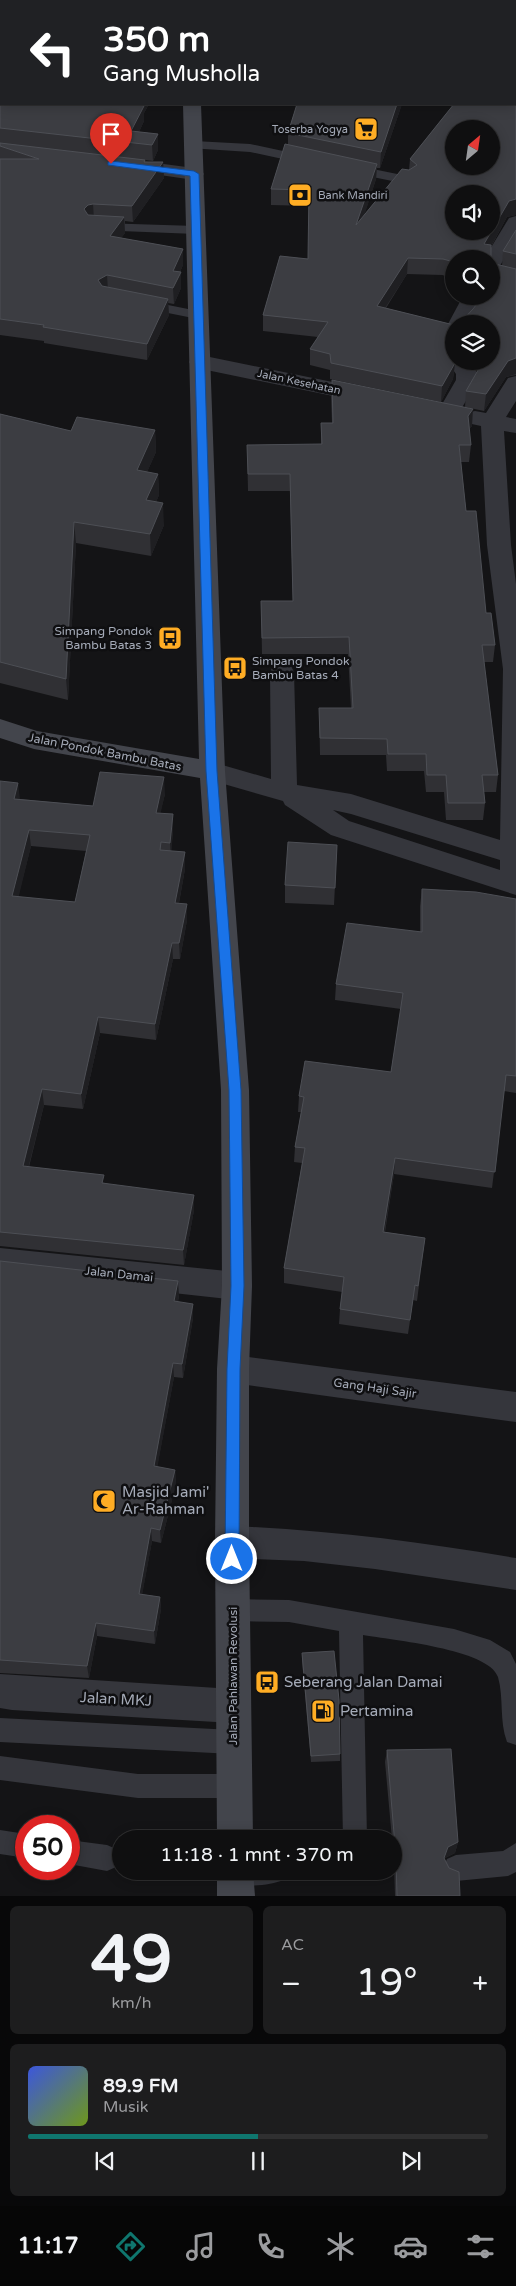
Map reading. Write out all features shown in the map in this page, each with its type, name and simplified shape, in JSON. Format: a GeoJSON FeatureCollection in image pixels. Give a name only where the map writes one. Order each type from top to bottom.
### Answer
{"type":"FeatureCollection","features":[{"type":"Feature","properties":{"kind":"main road","name":"Jalan Pahlawan Revolusi"},"geometry":{"type":"LineString","coordinates":[[192,105],[212,771],[235,1090],[237,1286],[233,1369],[232,1542],[235,1830]]}},
{"type":"Feature","properties":{"kind":"main road","name":"Jalan Pondok Bambu Batas"},"geometry":{"type":"LineString","coordinates":[[0,728],[34,740],[212,771]]}},
{"type":"Feature","properties":{"kind":"street"},"geometry":{"type":"LineString","coordinates":[[108,163],[194,174]]}},
{"type":"Feature","properties":{"kind":"street"},"geometry":{"type":"LineString","coordinates":[[500,263],[516,222]]}},
{"type":"Feature","properties":{"kind":"street","name":"Jalan Kesehatan"},"geometry":{"type":"LineString","coordinates":[[200,362],[390,401]]}},
{"type":"Feature","properties":{"kind":"street"},"geometry":{"type":"LineString","coordinates":[[464,370],[467,374],[467,380],[438,411],[516,426]]}},
{"type":"Feature","properties":{"kind":"street"},"geometry":{"type":"LineString","coordinates":[[284,792],[340,828],[514,885],[516,670],[508,547],[492,422],[516,383]]}},
{"type":"Feature","properties":{"kind":"street"},"geometry":{"type":"LineString","coordinates":[[282,672],[284,792]]}},
{"type":"Feature","properties":{"kind":"street"},"geometry":{"type":"LineString","coordinates":[[212,771],[284,792],[351,804],[514,854]]}},
{"type":"Feature","properties":{"kind":"street","name":"Jalan Damai"},"geometry":{"type":"LineString","coordinates":[[0,1261],[237,1286]]}},
{"type":"Feature","properties":{"kind":"street","name":"Gang Haji Sajir"},"geometry":{"type":"LineString","coordinates":[[233,1369],[516,1408]]}},
{"type":"Feature","properties":{"kind":"street"},"geometry":{"type":"LineString","coordinates":[[232,1542],[300,1544],[404,1555],[516,1574]]}},
{"type":"Feature","properties":{"kind":"street","name":"Jalan MKJ"},"geometry":{"type":"LineString","coordinates":[[0,1691],[233,1706]]}},
{"type":"Feature","properties":{"kind":"lane"},"geometry":{"type":"LineString","coordinates":[[194,145],[250,148],[322,163]]}},
{"type":"Feature","properties":{"kind":"lane"},"geometry":{"type":"LineString","coordinates":[[339,167],[407,180]]}},
{"type":"Feature","properties":{"kind":"lane"},"geometry":{"type":"LineString","coordinates":[[94,226],[196,230]]}},
{"type":"Feature","properties":{"kind":"lane"},"geometry":{"type":"LineString","coordinates":[[127,301],[198,315]]}},
{"type":"Feature","properties":{"kind":"lane"},"geometry":{"type":"LineString","coordinates":[[233,1610],[289,1611],[454,1640],[482,1648],[502,1660],[510,1678],[516,1733]]}},
{"type":"Feature","properties":{"kind":"lane"},"geometry":{"type":"LineString","coordinates":[[351,1622],[355,1830]]}},
{"type":"Feature","properties":{"kind":"lane"},"geometry":{"type":"LineString","coordinates":[[0,1730],[233,1742]]}},
{"type":"Feature","properties":{"kind":"lane"},"geometry":{"type":"LineString","coordinates":[[0,1768],[138,1786],[234,1786]]}},
{"type":"Feature","properties":{"kind":"lane"},"geometry":{"type":"LineString","coordinates":[[0,1842],[15,1844]]}},
{"type":"Feature","properties":{"kind":"lane"},"geometry":{"type":"LineString","coordinates":[[80,1854],[108,1858]]}},
{"type":"Feature","properties":{"kind":"lane"},"geometry":{"type":"LineString","coordinates":[[456,1868],[508,1863],[516,1856]]}},
{"type":"Feature","properties":{"kind":"building"},"geometry":{"type":"Polygon","coordinates":[[[0,105],[140,105],[144,106],[131,131],[158,134],[152,145],[0,128],[0,105]]]}},
{"type":"Feature","properties":{"kind":"building"},"geometry":{"type":"Polygon","coordinates":[[[297,105],[397,105],[381,152],[288,133],[297,105]]]}},
{"type":"Feature","properties":{"kind":"building"},"geometry":{"type":"Polygon","coordinates":[[[453,105],[516,105],[516,199],[509,201],[500,216],[500,185],[445,185],[445,240],[486,240],[484,244],[491,245],[491,250],[445,250],[445,260],[408,258],[377,306],[445,323],[445,370],[451,370],[442,386],[331,363],[330,354],[310,349],[328,322],[263,315],[280,256],[308,259],[309,190],[271,189],[285,144],[377,164],[356,225],[402,169],[409,170],[417,165],[410,159],[453,105]]]}},
{"type":"Feature","properties":{"kind":"building"},"geometry":{"type":"Polygon","coordinates":[[[0,143],[145,160],[144,162],[163,162],[132,206],[93,204],[88,205],[84,209],[88,215],[124,217],[110,236],[183,249],[173,271],[181,272],[173,288],[107,275],[98,280],[102,286],[168,299],[147,344],[0,319],[0,159],[39,159],[0,146],[0,143]]]}},
{"type":"Feature","properties":{"kind":"building"},"geometry":{"type":"Polygon","coordinates":[[[516,230],[516,254],[503,251],[516,230]]]}},
{"type":"Feature","properties":{"kind":"building"},"geometry":{"type":"Polygon","coordinates":[[[500,265],[516,269],[516,358],[508,361],[486,394],[466,391],[478,370],[500,370],[500,315],[467,315],[476,305],[500,305],[500,265]]]}},
{"type":"Feature","properties":{"kind":"building"},"geometry":{"type":"Polygon","coordinates":[[[332,380],[473,409],[468,416],[471,445],[459,445],[466,511],[476,511],[486,613],[491,613],[495,645],[482,645],[498,775],[482,775],[485,803],[448,803],[446,775],[427,775],[426,754],[388,754],[387,739],[320,738],[319,708],[353,708],[349,637],[262,638],[261,601],[293,601],[290,474],[248,474],[247,445],[322,444],[321,423],[333,423],[332,380]]]}},
{"type":"Feature","properties":{"kind":"building"},"geometry":{"type":"Polygon","coordinates":[[[0,414],[71,431],[77,417],[155,430],[137,470],[158,474],[146,500],[163,503],[150,534],[74,522],[66,679],[0,662],[0,414]]]}},
{"type":"Feature","properties":{"kind":"building"},"geometry":{"type":"Polygon","coordinates":[[[100,772],[164,777],[156,813],[173,814],[170,843],[161,842],[160,850],[185,852],[175,903],[187,904],[179,943],[172,943],[155,1024],[98,1017],[81,1094],[42,1089],[23,1166],[104,1175],[102,1183],[194,1195],[183,1250],[0,1232],[0,781],[18,783],[14,799],[93,806],[100,772]],[[29,830],[12,896],[75,902],[90,835],[29,830]]]}},
{"type":"Feature","properties":{"kind":"building"},"geometry":{"type":"Polygon","coordinates":[[[288,842],[337,845],[335,888],[285,885],[288,842]]]}},
{"type":"Feature","properties":{"kind":"building"},"geometry":{"type":"Polygon","coordinates":[[[422,889],[476,892],[516,899],[516,1076],[506,1075],[495,1172],[395,1158],[383,1232],[425,1238],[418,1286],[415,1285],[410,1320],[340,1309],[344,1277],[284,1268],[305,1148],[295,1147],[304,1097],[299,1096],[305,1061],[391,1072],[403,993],[336,984],[347,923],[422,932],[422,889]]]}},
{"type":"Feature","properties":{"kind":"building"},"geometry":{"type":"Polygon","coordinates":[[[0,1261],[178,1281],[174,1301],[193,1304],[182,1364],[173,1363],[154,1466],[175,1470],[160,1530],[151,1528],[139,1594],[160,1597],[154,1631],[96,1623],[87,1666],[0,1660],[0,1261]]]}},
{"type":"Feature","properties":{"kind":"building","name":"Pertamina"},"geometry":{"type":"Polygon","coordinates":[[[334,1651],[339,1700],[340,1754],[311,1756],[302,1653],[334,1651]]]}},
{"type":"Feature","properties":{"kind":"building"},"geometry":{"type":"Polygon","coordinates":[[[451,1749],[458,1842],[448,1847],[444,1858],[449,1868],[459,1872],[460,1896],[397,1896],[397,1880],[402,1880],[402,1830],[394,1830],[387,1750],[451,1749]]]}},
{"type":"Feature","properties":{"kind":"place","name":"Toserba Yogya"},"geometry":{"type":"Point","coordinates":[366,129]}},
{"type":"Feature","properties":{"kind":"place","name":"Bank Mandiri"},"geometry":{"type":"Point","coordinates":[300,195]}},
{"type":"Feature","properties":{"kind":"place","name":"Simpang Pondok Bambu Batas 3"},"geometry":{"type":"Point","coordinates":[170,638]}},
{"type":"Feature","properties":{"kind":"place","name":"Simpang Pondok Bambu Batas 4"},"geometry":{"type":"Point","coordinates":[235,668]}},
{"type":"Feature","properties":{"kind":"place","name":"Masjid Jami' Ar-Rahman"},"geometry":{"type":"Point","coordinates":[104,1501]}},
{"type":"Feature","properties":{"kind":"place","name":"Seberang Jalan Damai"},"geometry":{"type":"Point","coordinates":[267,1682]}},
{"type":"Feature","properties":{"kind":"place","name":"Pertamina"},"geometry":{"type":"Point","coordinates":[323,1711]}},
{"type":"Feature","properties":{"kind":"route"},"geometry":{"type":"LineString","coordinates":[[111,164],[194,174],[214,825],[235,1090],[237,1286],[233,1369],[232,1559]]}}]}
